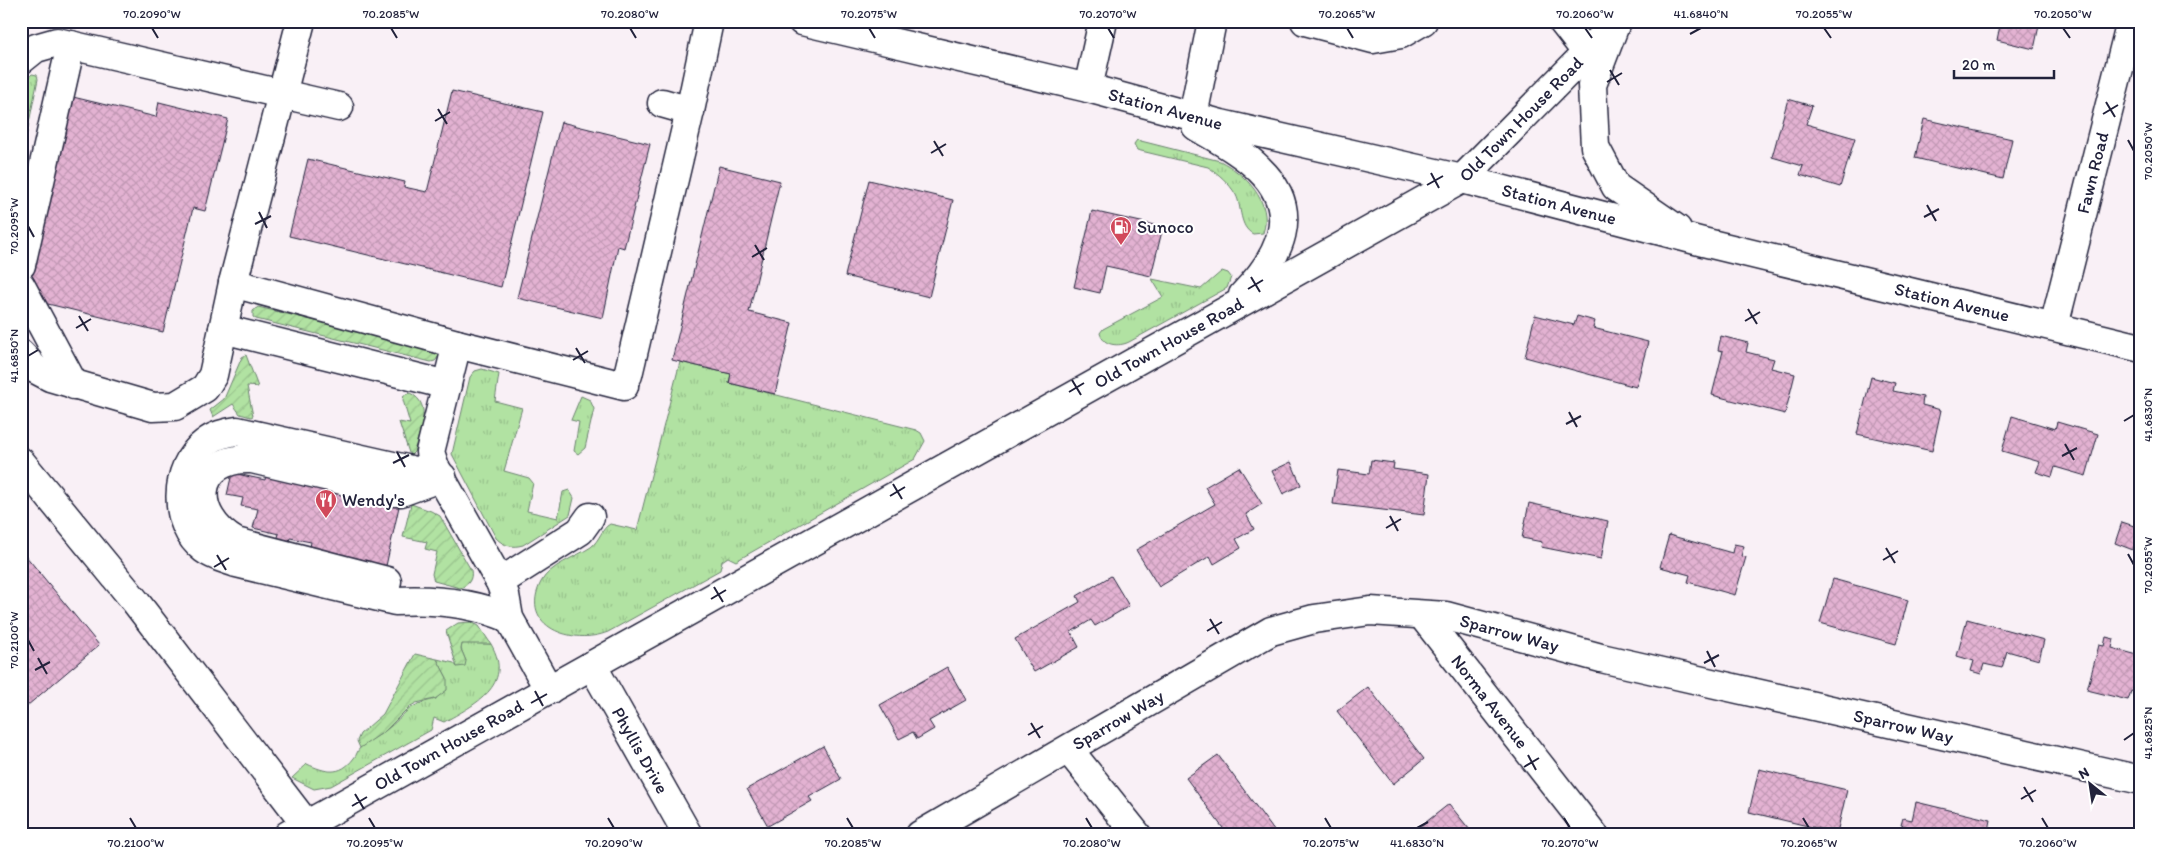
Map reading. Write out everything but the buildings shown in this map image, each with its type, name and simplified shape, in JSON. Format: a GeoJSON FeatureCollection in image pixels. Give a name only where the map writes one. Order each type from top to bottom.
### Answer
{"type":"FeatureCollection","features":[{"type":"Feature","properties":{"kind":"main road"},"geometry":{"type":"LineString","coordinates":[[21,354],[42,374],[74,385],[154,407],[175,406],[200,393],[209,382],[301,21]]}},
{"type":"Feature","properties":{"kind":"main road"},"geometry":{"type":"LineString","coordinates":[[233,283],[457,344],[626,380],[710,21]]}},
{"type":"Feature","properties":{"kind":"main road","name":"Station Avenue"},"geometry":{"type":"LineString","coordinates":[[802,21],[1088,88],[1182,114],[1462,179],[1691,239],[2141,348]]}},
{"type":"Feature","properties":{"kind":"main road"},"geometry":{"type":"LineString","coordinates":[[1088,88],[1103,21]]}},
{"type":"Feature","properties":{"kind":"main road"},"geometry":{"type":"LineString","coordinates":[[1212,21],[1182,114],[1242,155],[1259,169],[1270,182],[1279,199],[1284,216],[1282,236],[1276,252],[1260,278],[1228,310]]}},
{"type":"Feature","properties":{"kind":"main road"},"geometry":{"type":"LineString","coordinates":[[1305,21],[1373,39],[1401,34],[1416,23]]}},
{"type":"Feature","properties":{"kind":"main road"},"geometry":{"type":"LineString","coordinates":[[1562,21],[1586,53]]}},
{"type":"Feature","properties":{"kind":"main road","name":"Fawn Road"},"geometry":{"type":"LineString","coordinates":[[2054,326],[2131,21]]}},
{"type":"Feature","properties":{"kind":"main road"},"geometry":{"type":"LineString","coordinates":[[1616,23],[1592,85],[1595,147],[1616,187],[1691,239]]}},
{"type":"Feature","properties":{"kind":"main road","name":"Old Town House Road"},"geometry":{"type":"LineString","coordinates":[[297,829],[1462,179],[1616,23]]}},
{"type":"Feature","properties":{"kind":"main road"},"geometry":{"type":"LineString","coordinates":[[21,185],[64,44]]}},
{"type":"Feature","properties":{"kind":"main road"},"geometry":{"type":"LineString","coordinates":[[21,266],[64,44]]}},
{"type":"Feature","properties":{"kind":"main road"},"geometry":{"type":"LineString","coordinates":[[21,60],[36,48],[64,44],[339,107]]}},
{"type":"Feature","properties":{"kind":"main road"},"geometry":{"type":"LineString","coordinates":[[662,103],[690,110]]}},
{"type":"Feature","properties":{"kind":"main road"},"geometry":{"type":"LineString","coordinates":[[21,286],[74,385]]}},
{"type":"Feature","properties":{"kind":"main road"},"geometry":{"type":"LineString","coordinates":[[223,329],[447,385]]}},
{"type":"Feature","properties":{"kind":"main road"},"geometry":{"type":"LineString","coordinates":[[457,344],[430,452],[500,582],[505,595],[509,618],[549,690]]}},
{"type":"Feature","properties":{"kind":"main road"},"geometry":{"type":"LineString","coordinates":[[442,477],[237,431],[223,433],[204,444],[189,463],[181,487],[182,514],[188,530],[196,542],[216,556],[395,601],[420,600],[486,610],[509,618]]}},
{"type":"Feature","properties":{"kind":"main road"},"geometry":{"type":"LineString","coordinates":[[21,462],[135,601],[297,829]]}},
{"type":"Feature","properties":{"kind":"main road"},"geometry":{"type":"LineString","coordinates":[[500,582],[580,531],[590,517]]}},
{"type":"Feature","properties":{"kind":"main road","name":"Sparrow Way"},"geometry":{"type":"LineString","coordinates":[[920,835],[1070,750],[1271,631],[1314,620],[1370,611],[1446,616],[1600,658],[2141,780]]}},
{"type":"Feature","properties":{"kind":"main road","name":"Norma Avenue"},"geometry":{"type":"LineString","coordinates":[[1422,615],[1594,835]]}},
{"type":"Feature","properties":{"kind":"main road","name":"Phyllis Drive"},"geometry":{"type":"LineString","coordinates":[[592,665],[688,835]]}},
{"type":"Feature","properties":{"kind":"main road"},"geometry":{"type":"LineString","coordinates":[[1070,750],[1137,835]]}},
{"type":"Feature","properties":{"kind":"green space"},"geometry":{"type":"Polygon","coordinates":[[[32,74],[37,75],[38,79],[25,142],[21,137],[21,85],[32,74]]]}},
{"type":"Feature","properties":{"kind":"green space"},"geometry":{"type":"Polygon","coordinates":[[[1137,140],[1220,161],[1229,166],[1247,181],[1261,200],[1265,221],[1263,233],[1253,234],[1248,231],[1243,222],[1236,195],[1227,183],[1208,167],[1137,150],[1134,144],[1137,140]]]}},
{"type":"Feature","properties":{"kind":"green space"},"geometry":{"type":"Polygon","coordinates":[[[1222,271],[1228,273],[1231,277],[1227,288],[1125,344],[1116,345],[1104,341],[1100,333],[1103,329],[1163,297],[1152,279],[1201,289],[1222,271]]]}},
{"type":"Feature","properties":{"kind":"green space"},"geometry":{"type":"Polygon","coordinates":[[[258,307],[434,349],[439,356],[435,361],[431,362],[256,319],[253,317],[253,311],[258,307]]]}},
{"type":"Feature","properties":{"kind":"green space"},"geometry":{"type":"Polygon","coordinates":[[[246,355],[258,387],[247,386],[253,416],[240,414],[233,404],[213,417],[210,410],[224,399],[242,357],[246,355]]]}},
{"type":"Feature","properties":{"kind":"green space"},"geometry":{"type":"Polygon","coordinates":[[[680,362],[731,374],[729,383],[916,430],[921,433],[925,441],[915,459],[736,561],[728,557],[722,561],[720,570],[608,632],[594,636],[580,636],[565,634],[553,629],[543,621],[537,611],[536,598],[545,576],[557,566],[591,547],[610,524],[637,530],[680,362]]]}},
{"type":"Feature","properties":{"kind":"green space"},"geometry":{"type":"Polygon","coordinates":[[[482,369],[499,374],[495,401],[522,408],[504,471],[529,478],[533,483],[527,511],[558,518],[563,492],[569,490],[574,498],[570,515],[519,546],[508,546],[496,538],[452,454],[470,377],[475,371],[482,369]]]}},
{"type":"Feature","properties":{"kind":"green space"},"geometry":{"type":"Polygon","coordinates":[[[410,393],[421,404],[423,419],[414,452],[410,456],[399,422],[410,424],[403,400],[404,395],[410,393]]]}},
{"type":"Feature","properties":{"kind":"green space"},"geometry":{"type":"Polygon","coordinates":[[[581,396],[590,400],[594,409],[585,448],[578,454],[574,451],[579,422],[571,420],[581,396]]]}},
{"type":"Feature","properties":{"kind":"green space"},"geometry":{"type":"Polygon","coordinates":[[[411,504],[440,516],[471,570],[471,579],[465,586],[460,588],[434,581],[432,574],[437,552],[425,549],[427,542],[403,537],[411,504]]]}},
{"type":"Feature","properties":{"kind":"green space"},"geometry":{"type":"Polygon","coordinates":[[[471,622],[479,626],[491,644],[462,644],[461,649],[466,661],[465,666],[457,667],[446,631],[458,623],[471,622]]]}},
{"type":"Feature","properties":{"kind":"green space"},"geometry":{"type":"Polygon","coordinates":[[[462,644],[491,644],[497,659],[498,672],[495,683],[478,701],[444,722],[434,718],[431,730],[331,786],[314,789],[292,778],[307,764],[326,771],[343,768],[355,757],[359,749],[385,731],[412,707],[436,699],[447,678],[437,659],[454,663],[457,667],[466,661],[461,649],[462,644]]]}},
{"type":"Feature","properties":{"kind":"green space"},"geometry":{"type":"Polygon","coordinates":[[[415,654],[437,659],[447,678],[447,690],[435,699],[416,703],[409,707],[385,731],[360,748],[357,741],[360,734],[383,714],[415,654]]]}},
{"type":"Feature","properties":{"kind":"place","name":"Sunoco"},"geometry":{"type":"Point","coordinates":[1121,246]}},
{"type":"Feature","properties":{"kind":"place","name":"Wendy's"},"geometry":{"type":"Point","coordinates":[326,519]}}]}
